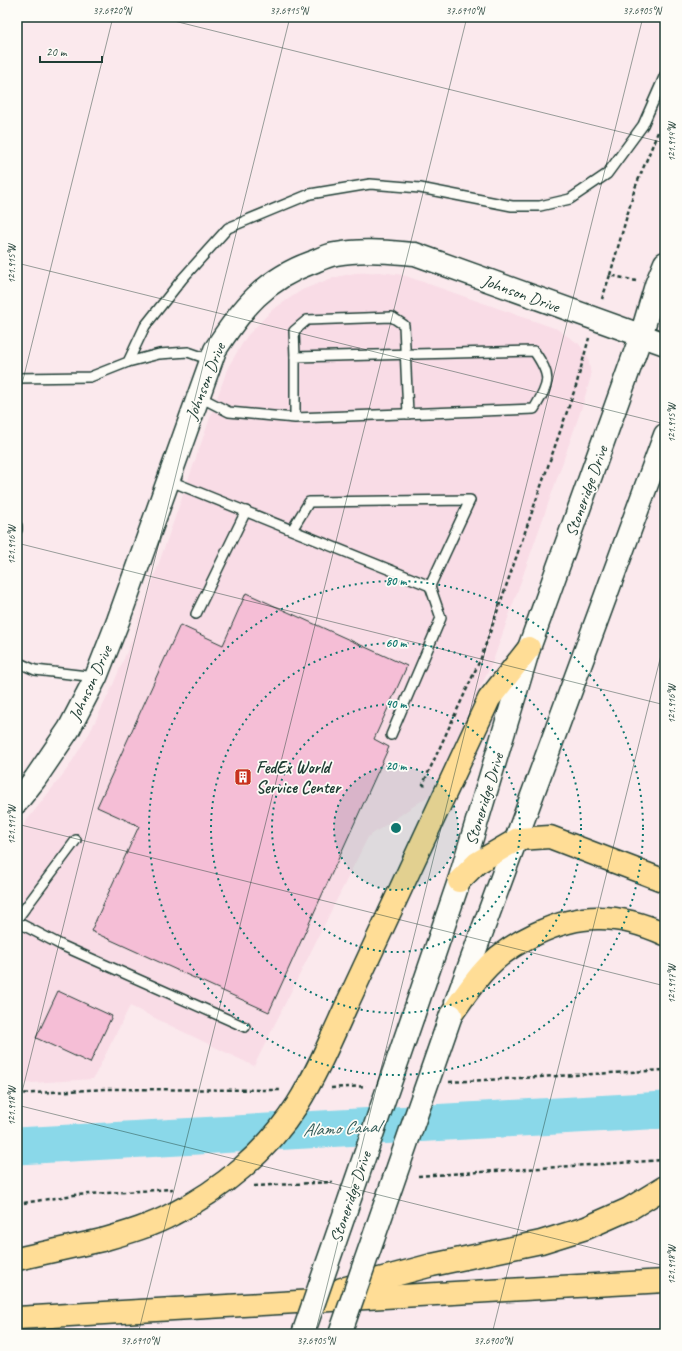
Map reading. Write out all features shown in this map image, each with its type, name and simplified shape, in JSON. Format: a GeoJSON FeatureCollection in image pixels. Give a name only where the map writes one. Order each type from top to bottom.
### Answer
{"type":"FeatureCollection","features":[{"type":"Feature","properties":{"kind":"highway"},"geometry":{"type":"LineString","coordinates":[[17,1259],[102,1240],[173,1215],[205,1195],[239,1170],[271,1141],[297,1106],[316,1070],[489,699],[529,648]]}},
{"type":"Feature","properties":{"kind":"highway"},"geometry":{"type":"LineString","coordinates":[[459,881],[477,864],[518,839],[550,837],[665,881]]}},
{"type":"Feature","properties":{"kind":"highway"},"geometry":{"type":"LineString","coordinates":[[451,1015],[482,972],[509,949],[538,932],[568,922],[600,918],[632,922],[665,934]]}},
{"type":"Feature","properties":{"kind":"highway"},"geometry":{"type":"LineString","coordinates":[[284,1304],[432,1265],[541,1242],[586,1228],[628,1209],[665,1187]]}},
{"type":"Feature","properties":{"kind":"highway"},"geometry":{"type":"LineString","coordinates":[[17,1318],[284,1304],[665,1281]]}},
{"type":"Feature","properties":{"kind":"main road","name":"Johnson Drive"},"geometry":{"type":"LineString","coordinates":[[17,802],[35,779],[69,729],[96,677],[215,350],[236,317],[262,290],[296,268],[336,254],[377,251],[415,254],[665,344]]}},
{"type":"Feature","properties":{"kind":"main road","name":"Stoneridge Drive"},"geometry":{"type":"LineString","coordinates":[[303,1334],[459,881],[529,648],[641,336],[656,285],[665,264]]}},
{"type":"Feature","properties":{"kind":"main road","name":"Stoneridge Drive"},"geometry":{"type":"LineString","coordinates":[[340,1334],[451,1015],[518,839],[665,435]]}},
{"type":"Feature","properties":{"kind":"lane"},"geometry":{"type":"LineString","coordinates":[[128,362],[145,326],[183,278],[228,228],[310,194],[370,184],[420,188],[512,206],[540,206],[570,199],[607,174],[643,125],[665,75]]}},
{"type":"Feature","properties":{"kind":"lane"},"geometry":{"type":"LineString","coordinates":[[295,418],[294,331],[307,320],[392,317],[404,325],[408,414]]}},
{"type":"Feature","properties":{"kind":"lane"},"geometry":{"type":"LineString","coordinates":[[198,396],[229,412],[295,418],[534,409],[547,387],[546,368],[534,350],[295,357]]}},
{"type":"Feature","properties":{"kind":"lane"},"geometry":{"type":"LineString","coordinates":[[17,378],[90,377],[128,362],[159,354],[188,352],[211,360]]}},
{"type":"Feature","properties":{"kind":"lane"},"geometry":{"type":"LineString","coordinates":[[168,480],[430,586]]}},
{"type":"Feature","properties":{"kind":"lane"},"geometry":{"type":"LineString","coordinates":[[292,530],[309,502],[470,500],[430,586],[441,618],[391,735]]}},
{"type":"Feature","properties":{"kind":"lane"},"geometry":{"type":"LineString","coordinates":[[196,614],[246,511]]}},
{"type":"Feature","properties":{"kind":"lane"},"geometry":{"type":"LineString","coordinates":[[17,662],[35,670],[96,677]]}},
{"type":"Feature","properties":{"kind":"lane"},"geometry":{"type":"LineString","coordinates":[[76,840],[17,920],[63,946],[245,1027]]}},
{"type":"Feature","properties":{"kind":"path"},"geometry":{"type":"LineString","coordinates":[[610,276],[635,188],[659,130]]}},
{"type":"Feature","properties":{"kind":"path"},"geometry":{"type":"LineString","coordinates":[[428,792],[423,784],[481,658],[576,386],[582,364]]}},
{"type":"Feature","properties":{"kind":"path"},"geometry":{"type":"LineString","coordinates":[[443,1082],[665,1070]]}},
{"type":"Feature","properties":{"kind":"path"},"geometry":{"type":"LineString","coordinates":[[323,1088],[371,1086]]}},
{"type":"Feature","properties":{"kind":"path"},"geometry":{"type":"LineString","coordinates":[[17,1094],[105,1089],[283,1090]]}},
{"type":"Feature","properties":{"kind":"shaded area"},"geometry":{"type":"Polygon","coordinates":[[[380,272],[403,275],[557,329],[579,344],[588,357],[591,376],[581,410],[493,661],[430,795],[368,837],[254,1066],[130,1006],[93,1079],[17,1084],[17,833],[68,768],[90,732],[112,687],[131,642],[228,367],[247,336],[272,310],[302,290],[332,278],[355,273],[380,272]]]}},
{"type":"Feature","properties":{"kind":"building","name":"FedEx World Service Center"},"geometry":{"type":"Polygon","coordinates":[[[246,593],[407,666],[374,739],[389,747],[269,1012],[91,931],[139,826],[97,807],[180,625],[223,645],[246,593]]]}},
{"type":"Feature","properties":{"kind":"building"},"geometry":{"type":"Polygon","coordinates":[[[58,991],[112,1016],[90,1063],[36,1038],[58,991]]]}},
{"type":"Feature","properties":{"kind":"waterway","name":"Alamo Canal"},"geometry":{"type":"LineString","coordinates":[[17,1146],[665,1110]]}},
{"type":"Feature","properties":{"kind":"place","name":"FedEx World Service Center"},"geometry":{"type":"Point","coordinates":[243,777]}}]}
